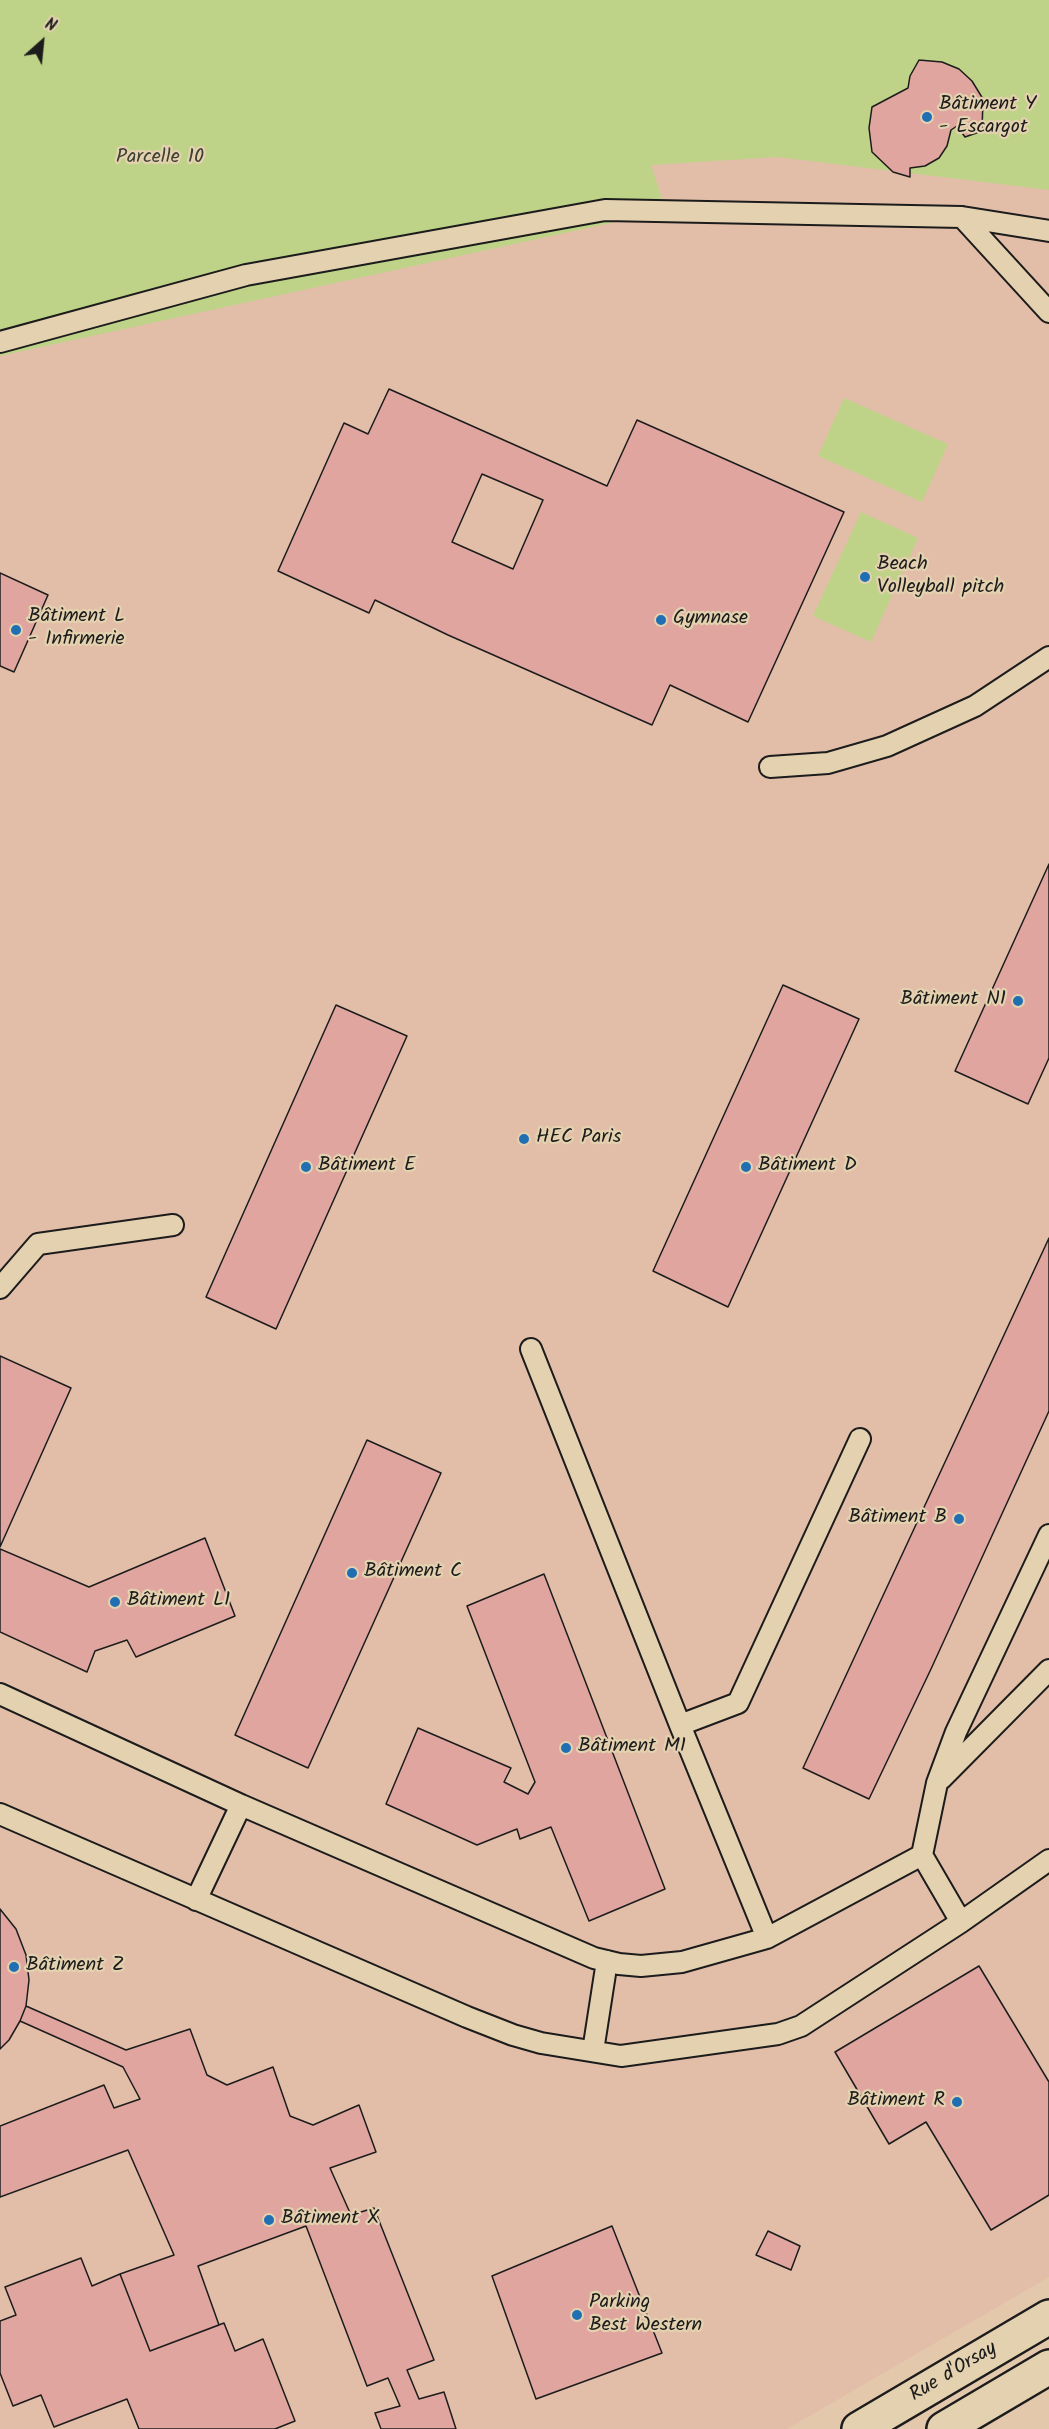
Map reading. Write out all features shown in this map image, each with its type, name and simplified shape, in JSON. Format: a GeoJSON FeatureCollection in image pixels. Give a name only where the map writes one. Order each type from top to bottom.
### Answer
{"type":"FeatureCollection","features":[{"type":"Feature","properties":{"kind":"main road","name":"Rue d'Orsay"},"geometry":{"type":"LineString","coordinates":[[859,2429],[1049,2317]]}},
{"type":"Feature","properties":{"kind":"main road"},"geometry":{"type":"LineString","coordinates":[[944,2429],[1049,2367]]}},
{"type":"Feature","properties":{"kind":"lane"},"geometry":{"type":"LineString","coordinates":[[0,342],[246,275],[605,210],[962,217],[1049,231]]}},
{"type":"Feature","properties":{"kind":"lane"},"geometry":{"type":"LineString","coordinates":[[962,217],[1049,312]]}},
{"type":"Feature","properties":{"kind":"lane"},"geometry":{"type":"LineString","coordinates":[[770,767],[828,763],[887,746],[975,706],[1049,657]]}},
{"type":"Feature","properties":{"kind":"lane"},"geometry":{"type":"LineString","coordinates":[[0,1288],[38,1244],[173,1225]]}},
{"type":"Feature","properties":{"kind":"lane"},"geometry":{"type":"LineString","coordinates":[[531,1349],[767,1938]]}},
{"type":"Feature","properties":{"kind":"lane"},"geometry":{"type":"LineString","coordinates":[[680,1725],[738,1703],[860,1440]]}},
{"type":"Feature","properties":{"kind":"lane"},"geometry":{"type":"LineString","coordinates":[[961,1922],[921,1855],[937,1783],[956,1732],[1049,1535]]}},
{"type":"Feature","properties":{"kind":"lane"},"geometry":{"type":"LineString","coordinates":[[937,1783],[1049,1670]]}},
{"type":"Feature","properties":{"kind":"lane"},"geometry":{"type":"LineString","coordinates":[[0,1694],[241,1805],[594,1958],[607,1961],[641,1965],[682,1962],[767,1938],[921,1855]]}},
{"type":"Feature","properties":{"kind":"lane"},"geometry":{"type":"LineString","coordinates":[[196,1900],[241,1805]]}},
{"type":"Feature","properties":{"kind":"lane"},"geometry":{"type":"LineString","coordinates":[[0,1814],[513,2035],[542,2043],[621,2056],[778,2034],[801,2026],[961,1922],[1049,1860]]}},
{"type":"Feature","properties":{"kind":"lane"},"geometry":{"type":"LineString","coordinates":[[593,2051],[607,1961]]}},
{"type":"Feature","properties":{"kind":"shaded area","name":"HEC Paris"},"geometry":{"type":"Polygon","coordinates":[[[0,0],[1049,0],[1049,2277],[787,2429],[0,2429],[0,0]]]}},
{"type":"Feature","properties":{"kind":"green space","name":"Parcelle 10"},"geometry":{"type":"Polygon","coordinates":[[[0,0],[1049,0],[1049,190],[777,157],[651,165],[666,211],[0,356],[0,0]]]}},
{"type":"Feature","properties":{"kind":"green space","name":"Beach Volleyball pitch"},"geometry":{"type":"Polygon","coordinates":[[[844,398],[948,444],[922,502],[818,456],[844,398]]]}},
{"type":"Feature","properties":{"kind":"green space","name":"Beach Volleyball pitch"},"geometry":{"type":"Polygon","coordinates":[[[861,512],[918,538],[871,642],[813,616],[861,512]]]}},
{"type":"Feature","properties":{"kind":"building","name":"Bâtiment Y - Escargot"},"geometry":{"type":"Polygon","coordinates":[[[919,60],[942,62],[959,69],[972,81],[983,99],[982,131],[965,137],[957,126],[951,130],[947,146],[939,158],[925,166],[910,168],[910,177],[893,172],[872,152],[869,128],[872,107],[908,88],[910,76],[919,60]]]}},
{"type":"Feature","properties":{"kind":"building"},"geometry":{"type":"Polygon","coordinates":[[[389,389],[607,486],[637,420],[844,512],[748,722],[670,685],[652,725],[448,635],[375,600],[369,613],[278,571],[344,423],[368,434],[389,389]],[[482,474],[452,542],[513,569],[543,500],[482,474]]]}},
{"type":"Feature","properties":{"kind":"building","name":"Bâtiment L - Infirmerie"},"geometry":{"type":"Polygon","coordinates":[[[0,573],[48,595],[14,672],[0,666],[0,573]]]}},
{"type":"Feature","properties":{"kind":"building","name":"Bâtiment N1"},"geometry":{"type":"Polygon","coordinates":[[[1049,864],[1049,1058],[1028,1104],[955,1071],[1049,864]]]}},
{"type":"Feature","properties":{"kind":"building","name":"Bâtiment D"},"geometry":{"type":"Polygon","coordinates":[[[783,985],[859,1019],[728,1307],[653,1271],[783,985]]]}},
{"type":"Feature","properties":{"kind":"building","name":"Bâtiment E"},"geometry":{"type":"Polygon","coordinates":[[[336,1005],[407,1036],[276,1329],[206,1297],[336,1005]]]}},
{"type":"Feature","properties":{"kind":"building","name":"Bâtiment B"},"geometry":{"type":"Polygon","coordinates":[[[1049,1238],[1049,1411],[869,1799],[803,1768],[1049,1238]]]}},
{"type":"Feature","properties":{"kind":"building"},"geometry":{"type":"Polygon","coordinates":[[[0,1356],[71,1388],[0,1547],[0,1356]]]}},
{"type":"Feature","properties":{"kind":"building","name":"Bâtiment C"},"geometry":{"type":"Polygon","coordinates":[[[367,1440],[441,1473],[308,1768],[235,1735],[367,1440]]]}},
{"type":"Feature","properties":{"kind":"building","name":"Bâtiment L1"},"geometry":{"type":"Polygon","coordinates":[[[205,1538],[235,1616],[136,1657],[127,1640],[95,1651],[87,1672],[0,1632],[0,1549],[89,1587],[205,1538]]]}},
{"type":"Feature","properties":{"kind":"building","name":"Bâtiment M1"},"geometry":{"type":"Polygon","coordinates":[[[544,1574],[665,1889],[589,1921],[551,1827],[520,1839],[517,1829],[477,1845],[386,1804],[418,1728],[511,1768],[504,1782],[528,1794],[535,1782],[467,1606],[544,1574]]]}},
{"type":"Feature","properties":{"kind":"building","name":"Bâtiment Z"},"geometry":{"type":"Polygon","coordinates":[[[0,1909],[16,1929],[26,1955],[29,1980],[26,2006],[20,2021],[9,2040],[0,2049],[0,1909]]]}},
{"type":"Feature","properties":{"kind":"building","name":"Bâtiment R"},"geometry":{"type":"Polygon","coordinates":[[[979,1966],[1049,2082],[1049,2195],[991,2230],[926,2122],[889,2144],[835,2052],[979,1966]]]}},
{"type":"Feature","properties":{"kind":"building","name":"Bâtiment X"},"geometry":{"type":"Polygon","coordinates":[[[26,2006],[126,2050],[190,2029],[207,2075],[227,2085],[273,2067],[290,2116],[313,2125],[359,2105],[376,2152],[330,2168],[351,2215],[374,2208],[434,2360],[407,2370],[419,2399],[444,2392],[456,2429],[381,2429],[375,2413],[400,2406],[388,2378],[367,2386],[306,2226],[198,2266],[219,2325],[150,2351],[120,2274],[174,2255],[128,2150],[0,2197],[0,2126],[104,2085],[114,2108],[140,2099],[123,2067],[20,2021],[26,2006]]]}},
{"type":"Feature","properties":{"kind":"building","name":"Parking Best Western"},"geometry":{"type":"Polygon","coordinates":[[[612,2226],[662,2353],[536,2399],[492,2276],[612,2226]]]}},
{"type":"Feature","properties":{"kind":"building"},"geometry":{"type":"Polygon","coordinates":[[[768,2231],[800,2246],[791,2270],[756,2255],[768,2231]]]}},
{"type":"Feature","properties":{"kind":"building"},"geometry":{"type":"Polygon","coordinates":[[[81,2258],[92,2286],[120,2274],[150,2351],[224,2323],[235,2351],[263,2339],[295,2421],[275,2429],[139,2429],[127,2399],[54,2427],[41,2395],[13,2406],[0,2373],[0,2321],[16,2315],[5,2287],[81,2258]]]}},
{"type":"Feature","properties":{"kind":"place","name":"Bâtiment Y - Escargot"},"geometry":{"type":"Point","coordinates":[927,117]}},
{"type":"Feature","properties":{"kind":"place","name":"Beach Volleyball pitch"},"geometry":{"type":"Point","coordinates":[865,577]}},
{"type":"Feature","properties":{"kind":"place","name":"Gymnase"},"geometry":{"type":"Point","coordinates":[661,620]}},
{"type":"Feature","properties":{"kind":"place","name":"Bâtiment L - Infirmerie"},"geometry":{"type":"Point","coordinates":[16,630]}},
{"type":"Feature","properties":{"kind":"place","name":"Bâtiment N1"},"geometry":{"type":"Point","coordinates":[1018,1001]}},
{"type":"Feature","properties":{"kind":"place","name":"HEC Paris"},"geometry":{"type":"Point","coordinates":[524,1139]}},
{"type":"Feature","properties":{"kind":"place","name":"Bâtiment E"},"geometry":{"type":"Point","coordinates":[306,1167]}},
{"type":"Feature","properties":{"kind":"place","name":"Bâtiment D"},"geometry":{"type":"Point","coordinates":[746,1167]}},
{"type":"Feature","properties":{"kind":"place","name":"Bâtiment B"},"geometry":{"type":"Point","coordinates":[959,1519]}},
{"type":"Feature","properties":{"kind":"place","name":"Bâtiment C"},"geometry":{"type":"Point","coordinates":[352,1573]}},
{"type":"Feature","properties":{"kind":"place","name":"Bâtiment L1"},"geometry":{"type":"Point","coordinates":[115,1602]}},
{"type":"Feature","properties":{"kind":"place","name":"Bâtiment M1"},"geometry":{"type":"Point","coordinates":[566,1748]}},
{"type":"Feature","properties":{"kind":"place","name":"Bâtiment Z"},"geometry":{"type":"Point","coordinates":[14,1967]}},
{"type":"Feature","properties":{"kind":"place","name":"Bâtiment R"},"geometry":{"type":"Point","coordinates":[957,2102]}},
{"type":"Feature","properties":{"kind":"place","name":"Bâtiment X"},"geometry":{"type":"Point","coordinates":[269,2220]}},
{"type":"Feature","properties":{"kind":"place","name":"Parking Best Western"},"geometry":{"type":"Point","coordinates":[577,2315]}}]}
